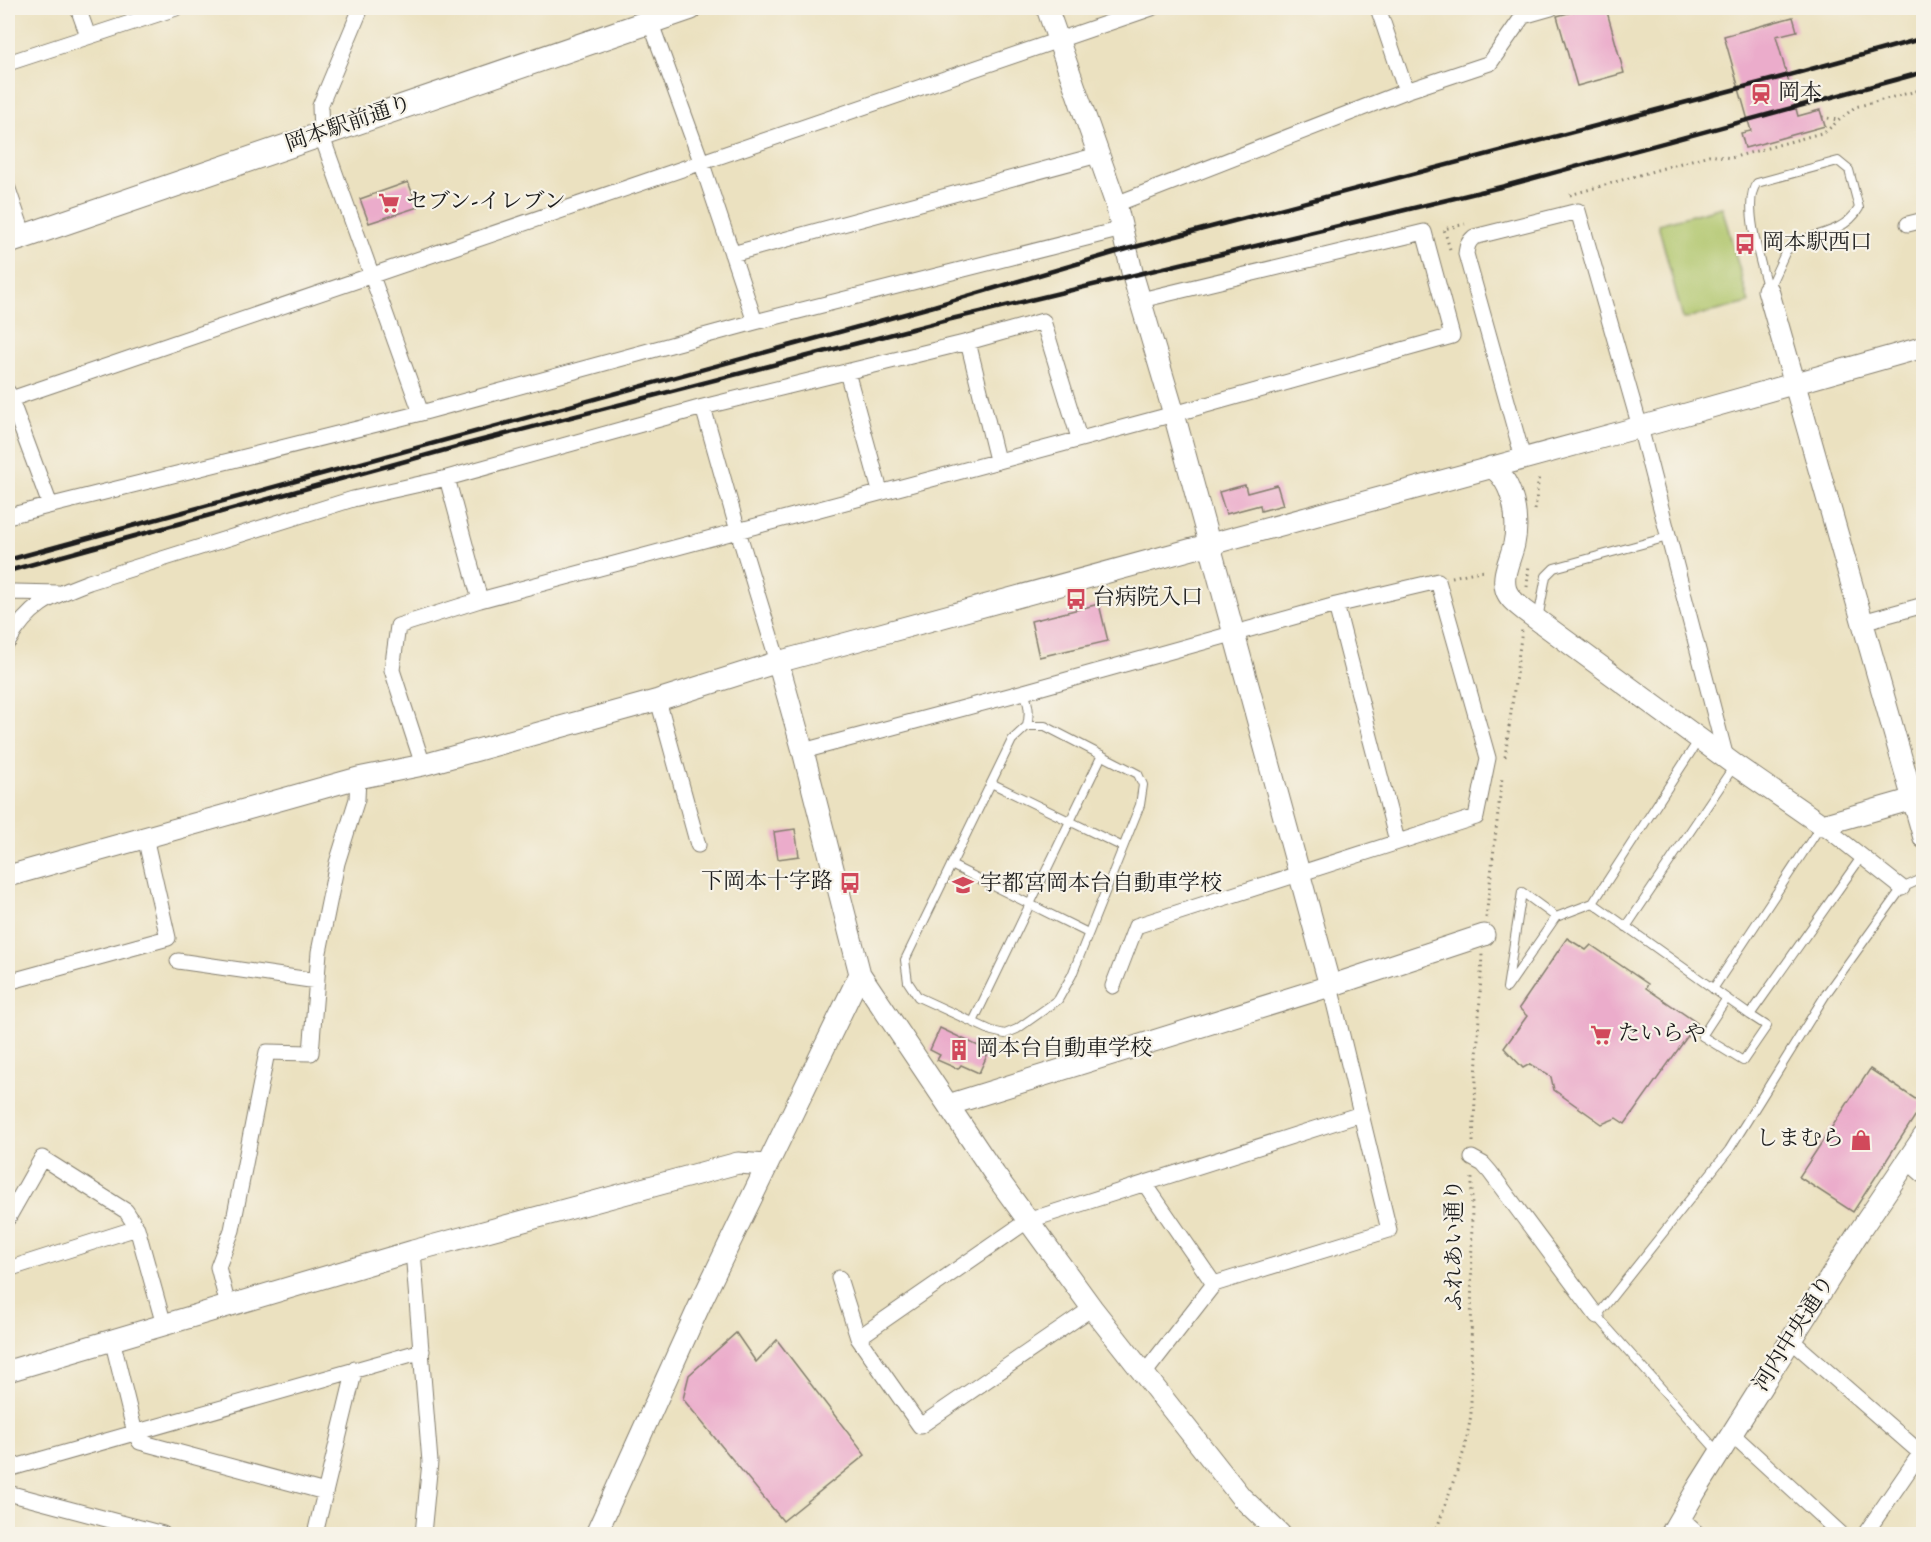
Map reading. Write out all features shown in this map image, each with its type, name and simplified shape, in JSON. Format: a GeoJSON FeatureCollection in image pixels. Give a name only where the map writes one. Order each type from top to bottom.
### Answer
{"type":"FeatureCollection","features":[{"type":"Feature","properties":{"kind":"main road","name":"岡本駅前通り"},"geometry":{"type":"LineString","coordinates":[[16,239],[321,134],[647,14],[690,8]]}},
{"type":"Feature","properties":{"kind":"street"},"geometry":{"type":"LineString","coordinates":[[78,8],[88,36]]}},
{"type":"Feature","properties":{"kind":"street"},"geometry":{"type":"LineString","coordinates":[[8,63],[176,8]]}},
{"type":"Feature","properties":{"kind":"street"},"geometry":{"type":"LineString","coordinates":[[361,8],[320,106],[321,134],[421,413]]}},
{"type":"Feature","properties":{"kind":"street"},"geometry":{"type":"LineString","coordinates":[[1047,8],[1116,204],[1299,873],[1389,1230],[1214,1284],[1144,1374]]}},
{"type":"Feature","properties":{"kind":"street"},"geometry":{"type":"LineString","coordinates":[[50,505],[8,397],[1152,8]]}},
{"type":"Feature","properties":{"kind":"street"},"geometry":{"type":"LineString","coordinates":[[1378,8],[1406,91]]}},
{"type":"Feature","properties":{"kind":"street"},"geometry":{"type":"LineString","coordinates":[[1116,204],[1406,91],[1490,63],[1522,16],[1551,8]]}},
{"type":"Feature","properties":{"kind":"street"},"geometry":{"type":"LineString","coordinates":[[647,14],[701,162],[755,322]]}},
{"type":"Feature","properties":{"kind":"street"},"geometry":{"type":"LineString","coordinates":[[732,254],[1098,155]]}},
{"type":"Feature","properties":{"kind":"street"},"geometry":{"type":"LineString","coordinates":[[8,189],[16,239]]}},
{"type":"Feature","properties":{"kind":"street"},"geometry":{"type":"LineString","coordinates":[[1523,458],[1466,254],[1469,241],[1474,237],[1578,211],[1640,427],[1730,761]]}},
{"type":"Feature","properties":{"kind":"street"},"geometry":{"type":"LineString","coordinates":[[1908,224],[1923,220]]}},
{"type":"Feature","properties":{"kind":"street"},"geometry":{"type":"LineString","coordinates":[[8,516],[421,413],[755,322],[1122,229]]}},
{"type":"Feature","properties":{"kind":"street"},"geometry":{"type":"LineString","coordinates":[[423,765],[392,670],[398,626],[480,600],[1174,414],[1452,336],[1425,232],[1141,300]]}},
{"type":"Feature","properties":{"kind":"street"},"geometry":{"type":"LineString","coordinates":[[1768,290],[1923,838]]}},
{"type":"Feature","properties":{"kind":"street"},"geometry":{"type":"LineString","coordinates":[[8,642],[17,626],[36,606],[60,593],[353,499],[447,478],[703,407],[968,342],[1043,321],[1078,438]]}},
{"type":"Feature","properties":{"kind":"street"},"geometry":{"type":"LineString","coordinates":[[968,342],[997,460]]}},
{"type":"Feature","properties":{"kind":"street"},"geometry":{"type":"LineString","coordinates":[[8,876],[358,778],[423,765],[658,700],[778,662],[1640,427],[1923,347]]}},
{"type":"Feature","properties":{"kind":"street"},"geometry":{"type":"LineString","coordinates":[[847,372],[880,491]]}},
{"type":"Feature","properties":{"kind":"street"},"geometry":{"type":"LineString","coordinates":[[703,407],[803,751],[860,974],[1027,1221],[1092,1308],[1241,1497],[1280,1534]]}},
{"type":"Feature","properties":{"kind":"street"},"geometry":{"type":"LineString","coordinates":[[1491,467],[1498,471],[1507,486],[1515,515],[1514,543],[1506,571],[1505,588],[1509,596],[1699,739],[1822,825],[1902,888]]}},
{"type":"Feature","properties":{"kind":"street"},"geometry":{"type":"LineString","coordinates":[[447,478],[480,600]]}},
{"type":"Feature","properties":{"kind":"street"},"geometry":{"type":"LineString","coordinates":[[803,751],[1336,605],[1438,581],[1488,758],[1476,817],[1136,926],[1113,986]]}},
{"type":"Feature","properties":{"kind":"street"},"geometry":{"type":"LineString","coordinates":[[8,594],[14,592],[60,593]]}},
{"type":"Feature","properties":{"kind":"street"},"geometry":{"type":"LineString","coordinates":[[1336,605],[1397,841]]}},
{"type":"Feature","properties":{"kind":"street"},"geometry":{"type":"LineString","coordinates":[[1862,622],[1923,606]]}},
{"type":"Feature","properties":{"kind":"street"},"geometry":{"type":"LineString","coordinates":[[658,700],[699,845]]}},
{"type":"Feature","properties":{"kind":"street"},"geometry":{"type":"LineString","coordinates":[[228,1306],[218,1267],[232,1230],[267,1052],[311,1053],[319,952],[334,874],[357,799],[358,778]]}},
{"type":"Feature","properties":{"kind":"street"},"geometry":{"type":"LineString","coordinates":[[1822,825],[1913,799]]}},
{"type":"Feature","properties":{"kind":"street"},"geometry":{"type":"LineString","coordinates":[[8,982],[168,938],[145,837]]}},
{"type":"Feature","properties":{"kind":"street"},"geometry":{"type":"LineString","coordinates":[[948,1105],[1329,986],[1483,943]]}},
{"type":"Feature","properties":{"kind":"street"},"geometry":{"type":"LineString","coordinates":[[178,961],[317,981]]}},
{"type":"Feature","properties":{"kind":"street"},"geometry":{"type":"LineString","coordinates":[[596,1534],[702,1300],[860,974]]}},
{"type":"Feature","properties":{"kind":"street"},"geometry":{"type":"LineString","coordinates":[[858,1338],[1027,1221],[1361,1114]]}},
{"type":"Feature","properties":{"kind":"street","name":"河内中央通り"},"geometry":{"type":"LineString","coordinates":[[1675,1526],[1857,1235],[1923,1136]]}},
{"type":"Feature","properties":{"kind":"street"},"geometry":{"type":"LineString","coordinates":[[8,1214],[42,1158],[126,1211],[137,1228],[164,1325]]}},
{"type":"Feature","properties":{"kind":"street"},"geometry":{"type":"LineString","coordinates":[[1472,1158],[1483,1164],[1490,1172],[1597,1316]]}},
{"type":"Feature","properties":{"kind":"street"},"geometry":{"type":"LineString","coordinates":[[1907,1161],[1923,1176]]}},
{"type":"Feature","properties":{"kind":"street"},"geometry":{"type":"LineString","coordinates":[[8,1371],[413,1251],[738,1163],[767,1165]]}},
{"type":"Feature","properties":{"kind":"street"},"geometry":{"type":"LineString","coordinates":[[1145,1184],[1214,1284]]}},
{"type":"Feature","properties":{"kind":"street"},"geometry":{"type":"LineString","coordinates":[[8,1269],[137,1228]]}},
{"type":"Feature","properties":{"kind":"street"},"geometry":{"type":"LineString","coordinates":[[413,1251],[430,1462],[423,1534]]}},
{"type":"Feature","properties":{"kind":"street"},"geometry":{"type":"LineString","coordinates":[[839,1278],[858,1338],[920,1426],[1092,1308]]}},
{"type":"Feature","properties":{"kind":"street"},"geometry":{"type":"LineString","coordinates":[[112,1339],[135,1433],[140,1442],[325,1492]]}},
{"type":"Feature","properties":{"kind":"street"},"geometry":{"type":"LineString","coordinates":[[1791,1340],[1922,1452],[1865,1534]]}},
{"type":"Feature","properties":{"kind":"street"},"geometry":{"type":"LineString","coordinates":[[8,1469],[422,1351]]}},
{"type":"Feature","properties":{"kind":"street"},"geometry":{"type":"LineString","coordinates":[[315,1534],[355,1369]]}},
{"type":"Feature","properties":{"kind":"street"},"geometry":{"type":"LineString","coordinates":[[1732,1434],[1841,1534]]}},
{"type":"Feature","properties":{"kind":"street"},"geometry":{"type":"LineString","coordinates":[[8,1493],[163,1534]]}},
{"type":"Feature","properties":{"kind":"street"},"geometry":{"type":"LineString","coordinates":[[1675,1526],[1698,1534]]}},
{"type":"Feature","properties":{"kind":"lane"},"geometry":{"type":"LineString","coordinates":[[1838,161],[1849,170],[1859,208],[1853,219],[1840,227],[1791,245],[1768,290],[1755,241],[1752,201],[1754,187],[1757,183],[1838,161]]}},
{"type":"Feature","properties":{"kind":"lane"},"geometry":{"type":"LineString","coordinates":[[1538,620],[1546,576],[1554,568],[1668,537]]}},
{"type":"Feature","properties":{"kind":"lane"},"geometry":{"type":"LineString","coordinates":[[1024,692],[1030,713],[1027,726],[1012,740],[905,960],[908,982],[918,997],[993,1031],[1005,1034],[1017,1029],[1058,1000],[1072,975],[1140,805],[1143,785],[1137,774],[1045,726],[1027,726]]}},
{"type":"Feature","properties":{"kind":"lane"},"geometry":{"type":"LineString","coordinates":[[1556,917],[1522,892],[1507,988],[1556,917],[1593,903],[1699,739]]}},
{"type":"Feature","properties":{"kind":"lane"},"geometry":{"type":"LineString","coordinates":[[973,1022],[1101,755]]}},
{"type":"Feature","properties":{"kind":"lane"},"geometry":{"type":"LineString","coordinates":[[1626,927],[1730,761]]}},
{"type":"Feature","properties":{"kind":"lane"},"geometry":{"type":"LineString","coordinates":[[991,783],[1123,847]]}},
{"type":"Feature","properties":{"kind":"lane"},"geometry":{"type":"LineString","coordinates":[[1713,989],[1822,825]]}},
{"type":"Feature","properties":{"kind":"lane"},"geometry":{"type":"LineString","coordinates":[[1750,1015],[1862,856]]}},
{"type":"Feature","properties":{"kind":"lane"},"geometry":{"type":"LineString","coordinates":[[951,865],[1088,933]]}},
{"type":"Feature","properties":{"kind":"lane"},"geometry":{"type":"LineString","coordinates":[[1720,1454],[1597,1316],[1729,1150],[1826,994],[1902,888],[1923,878]]}},
{"type":"Feature","properties":{"kind":"lane"},"geometry":{"type":"LineString","coordinates":[[1593,903],[1767,1026],[1743,1061],[1702,1035],[1727,998]]}},
{"type":"Feature","properties":{"kind":"path"},"geometry":{"type":"LineString","coordinates":[[1562,197],[1709,155],[1731,158],[1825,132],[1855,107],[1923,90]]}},
{"type":"Feature","properties":{"kind":"path"},"geometry":{"type":"LineString","coordinates":[[1822,117],[1839,121]]}},
{"type":"Feature","properties":{"kind":"path"},"geometry":{"type":"LineString","coordinates":[[1450,252],[1444,229],[1466,224]]}},
{"type":"Feature","properties":{"kind":"path"},"geometry":{"type":"LineString","coordinates":[[1438,581],[1475,572],[1506,571]]}},
{"type":"Feature","properties":{"kind":"path","name":"ふれあい通り"},"geometry":{"type":"LineString","coordinates":[[1435,1534],[1459,1468],[1471,1416],[1472,1158],[1483,943]]}},
{"type":"Feature","properties":{"kind":"green space"},"geometry":{"type":"Polygon","coordinates":[[[1722,207],[1749,303],[1683,319],[1658,224],[1722,207]]]}},
{"type":"Feature","properties":{"kind":"building"},"geometry":{"type":"Polygon","coordinates":[[[1586,8],[1606,8],[1624,73],[1577,86],[1557,16],[1586,8]]]}},
{"type":"Feature","properties":{"kind":"building"},"geometry":{"type":"Polygon","coordinates":[[[1793,17],[1797,31],[1776,36],[1798,116],[1820,110],[1825,126],[1745,148],[1741,133],[1751,131],[1724,36],[1793,17]]]}},
{"type":"Feature","properties":{"kind":"building","name":"セブン-イレブン"},"geometry":{"type":"Polygon","coordinates":[[[408,182],[418,207],[369,223],[360,199],[408,182]]]}},
{"type":"Feature","properties":{"kind":"building"},"geometry":{"type":"Polygon","coordinates":[[[1245,485],[1247,493],[1277,485],[1283,505],[1261,511],[1260,505],[1226,514],[1219,492],[1245,485]]]}},
{"type":"Feature","properties":{"kind":"building"},"geometry":{"type":"Polygon","coordinates":[[[1099,604],[1108,641],[1039,657],[1031,621],[1099,604]]]}},
{"type":"Feature","properties":{"kind":"building"},"geometry":{"type":"Polygon","coordinates":[[[795,829],[799,856],[778,859],[774,832],[795,829]]]}},
{"type":"Feature","properties":{"kind":"building","name":"たいらや"},"geometry":{"type":"Polygon","coordinates":[[[1567,938],[1586,950],[1591,945],[1648,984],[1646,988],[1697,1023],[1625,1124],[1616,1118],[1602,1124],[1554,1090],[1551,1077],[1530,1064],[1523,1068],[1504,1048],[1527,1016],[1519,1008],[1567,938]]]}},
{"type":"Feature","properties":{"kind":"building","name":"岡本台自動車学校"},"geometry":{"type":"Polygon","coordinates":[[[940,1028],[989,1051],[979,1073],[961,1065],[958,1069],[937,1060],[940,1055],[930,1050],[940,1028]]]}},
{"type":"Feature","properties":{"kind":"building","name":"しまむら"},"geometry":{"type":"Polygon","coordinates":[[[1870,1069],[1923,1104],[1853,1212],[1799,1177],[1870,1069]]]}},
{"type":"Feature","properties":{"kind":"building"},"geometry":{"type":"Polygon","coordinates":[[[736,1333],[756,1362],[777,1340],[865,1455],[783,1521],[683,1399],[689,1375],[736,1333]]]}},
{"type":"Feature","properties":{"kind":"railway"},"geometry":{"type":"LineString","coordinates":[[8,560],[934,306],[1127,249],[1924,38]]}},
{"type":"Feature","properties":{"kind":"railway"},"geometry":{"type":"LineString","coordinates":[[8,571],[467,444],[943,321],[1505,186],[1924,72]]}},
{"type":"Feature","properties":{"kind":"place","name":"岡本"},"geometry":{"type":"Point","coordinates":[1761,94]}},
{"type":"Feature","properties":{"kind":"place","name":"セブン-イレブン"},"geometry":{"type":"Point","coordinates":[389,203]}},
{"type":"Feature","properties":{"kind":"place","name":"岡本駅西口"},"geometry":{"type":"Point","coordinates":[1745,244]}},
{"type":"Feature","properties":{"kind":"place","name":"台病院入口"},"geometry":{"type":"Point","coordinates":[1076,599]}},
{"type":"Feature","properties":{"kind":"place","name":"下岡本十字路"},"geometry":{"type":"Point","coordinates":[850,883]}},
{"type":"Feature","properties":{"kind":"place","name":"宇都宮岡本台自動車学校"},"geometry":{"type":"Point","coordinates":[963,885]}},
{"type":"Feature","properties":{"kind":"place","name":"たいらや"},"geometry":{"type":"Point","coordinates":[1601,1035]}},
{"type":"Feature","properties":{"kind":"place","name":"岡本台自動車学校"},"geometry":{"type":"Point","coordinates":[959,1050]}},
{"type":"Feature","properties":{"kind":"place","name":"しまむら"},"geometry":{"type":"Point","coordinates":[1861,1140]}}]}
